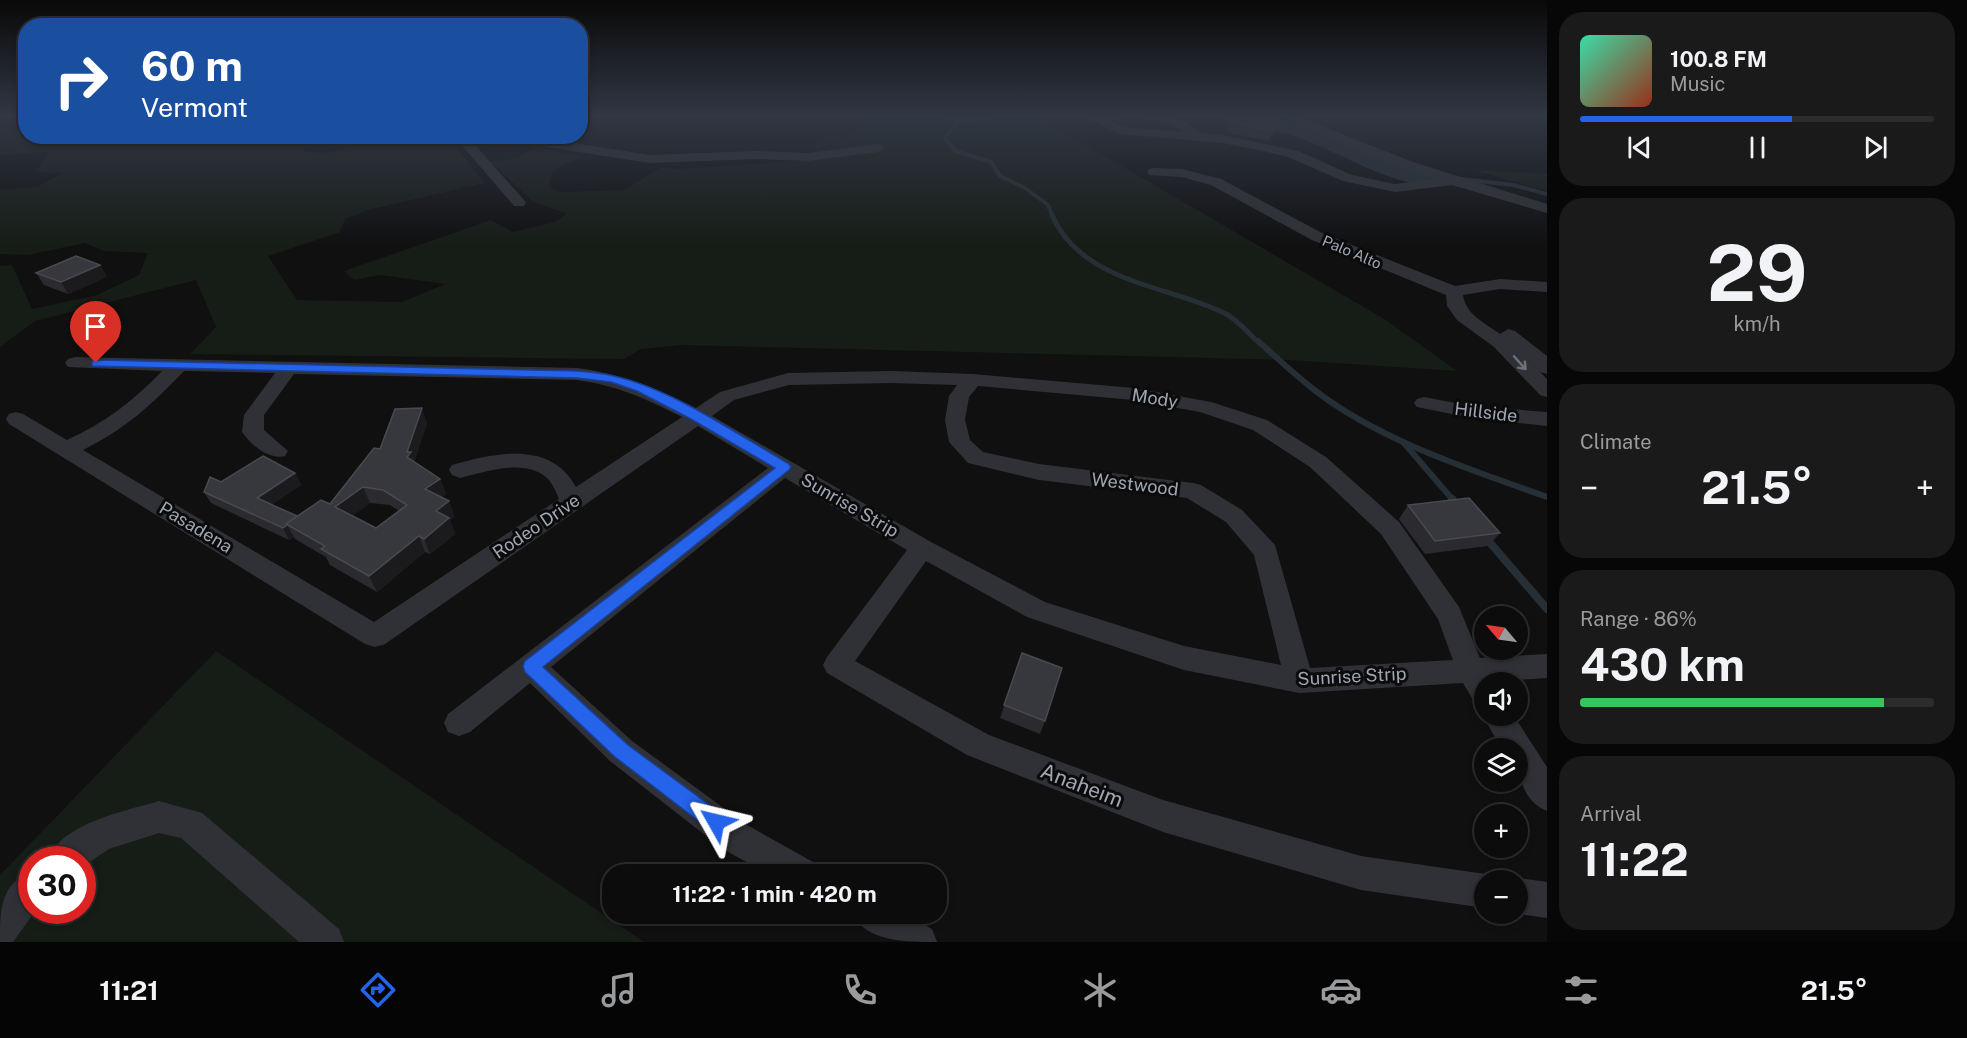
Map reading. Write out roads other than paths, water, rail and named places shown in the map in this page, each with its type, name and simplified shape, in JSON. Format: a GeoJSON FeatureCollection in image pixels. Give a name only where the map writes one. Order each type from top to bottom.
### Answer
{"type":"FeatureCollection","features":[{"type":"Feature","properties":{"kind":"street"},"geometry":{"type":"LineString","coordinates":[[480,159],[519,203]]}},
{"type":"Feature","properties":{"kind":"street"},"geometry":{"type":"LineString","coordinates":[[1304,159],[1348,178],[1395,188],[1450,181]]}},
{"type":"Feature","properties":{"kind":"street"},"geometry":{"type":"LineString","coordinates":[[1391,159],[1450,181],[1547,209]]}},
{"type":"Feature","properties":{"kind":"street","name":"Palo Alto"},"geometry":{"type":"LineString","coordinates":[[1154,172],[1182,173],[1209,179],[1318,237],[1454,292]]}},
{"type":"Feature","properties":{"kind":"street"},"geometry":{"type":"LineString","coordinates":[[1454,292],[1475,285],[1504,283],[1547,287]]}},
{"type":"Feature","properties":{"kind":"street"},"geometry":{"type":"LineString","coordinates":[[1454,292],[1469,311],[1521,344],[1547,368]]}},
{"type":"Feature","properties":{"kind":"street"},"geometry":{"type":"LineString","coordinates":[[1454,292],[1456,306],[1463,316],[1501,343],[1547,391]]}},
{"type":"Feature","properties":{"kind":"street","name":"Sunrise Strip"},"geometry":{"type":"LineString","coordinates":[[75,363],[577,374],[612,379],[641,389],[696,416],[922,548],[1036,610],[1184,658],[1299,681],[1547,666]]}},
{"type":"Feature","properties":{"kind":"street"},"geometry":{"type":"LineString","coordinates":[[66,449],[114,424],[140,405],[179,365]]}},
{"type":"Feature","properties":{"kind":"street"},"geometry":{"type":"LineString","coordinates":[[277,450],[253,432],[254,415],[290,366]]}},
{"type":"Feature","properties":{"kind":"street","name":"Mody"},"geometry":{"type":"LineString","coordinates":[[696,416],[727,396],[788,379],[891,377],[973,380],[1134,394],[1204,406],[1260,425],[1318,462],[1390,528],[1450,615],[1474,676]]}},
{"type":"Feature","properties":{"kind":"street","name":"Westwood"},"geometry":{"type":"LineString","coordinates":[[973,380],[960,396],[955,420],[960,442],[976,458],[1039,472],[1193,491],[1234,516],[1266,552],[1299,681]]}},
{"type":"Feature","properties":{"kind":"street","name":"Hillside"},"geometry":{"type":"LineString","coordinates":[[1424,403],[1471,412],[1547,419]]}},
{"type":"Feature","properties":{"kind":"street","name":"Rodeo Drive"},"geometry":{"type":"LineString","coordinates":[[375,636],[696,416]]}},
{"type":"Feature","properties":{"kind":"street","name":"Pasadena"},"geometry":{"type":"LineString","coordinates":[[16,419],[375,636]]}},
{"type":"Feature","properties":{"kind":"street"},"geometry":{"type":"LineString","coordinates":[[460,470],[504,460],[535,464],[556,473],[572,501]]}},
{"type":"Feature","properties":{"kind":"street"},"geometry":{"type":"LineString","coordinates":[[459,723],[784,467]]}},
{"type":"Feature","properties":{"kind":"street","name":"Anaheim"},"geometry":{"type":"LineString","coordinates":[[922,548],[837,665],[978,745],[1163,816],[1361,873],[1474,889]]}},
{"type":"Feature","properties":{"kind":"street"},"geometry":{"type":"LineString","coordinates":[[531,666],[621,751],[735,837],[783,864]]}},
{"type":"Feature","properties":{"kind":"street"},"geometry":{"type":"LineString","coordinates":[[1504,726],[1547,796]]}},
{"type":"Feature","properties":{"kind":"street"},"geometry":{"type":"LineString","coordinates":[[84,846],[100,835],[159,817],[190,824],[326,942]]}},
{"type":"Feature","properties":{"kind":"street"},"geometry":{"type":"LineString","coordinates":[[1528,897],[1547,900]]}},
{"type":"Feature","properties":{"kind":"street"},"geometry":{"type":"LineString","coordinates":[[0,929],[18,905]]}},
{"type":"Feature","properties":{"kind":"street"},"geometry":{"type":"LineString","coordinates":[[888,924],[920,942]]}},
{"type":"Feature","properties":{"kind":"waterway"},"geometry":{"type":"LineString","coordinates":[[981,159],[991,162],[1000,176],[1025,188],[1048,205],[1053,216]]}},
{"type":"Feature","properties":{"kind":"waterway"},"geometry":{"type":"LineString","coordinates":[[1369,159],[1403,173],[1427,178]]}},
{"type":"Feature","properties":{"kind":"waterway"},"geometry":{"type":"LineString","coordinates":[[1461,179],[1513,185],[1547,194]]}},
{"type":"Feature","properties":{"kind":"waterway"},"geometry":{"type":"LineString","coordinates":[[1053,216],[1065,237],[1083,255],[1104,268],[1127,279],[1201,303],[1224,313],[1238,322],[1259,343]]}},
{"type":"Feature","properties":{"kind":"waterway"},"geometry":{"type":"LineString","coordinates":[[1258,341],[1317,392],[1370,426],[1428,453],[1547,497]]}},
{"type":"Feature","properties":{"kind":"waterway"},"geometry":{"type":"LineString","coordinates":[[1404,443],[1453,500]]}},
{"type":"Feature","properties":{"kind":"waterway"},"geometry":{"type":"LineString","coordinates":[[1452,499],[1459,507]]}},
{"type":"Feature","properties":{"kind":"waterway"},"geometry":{"type":"LineString","coordinates":[[1486,538],[1547,609]]}}]}
